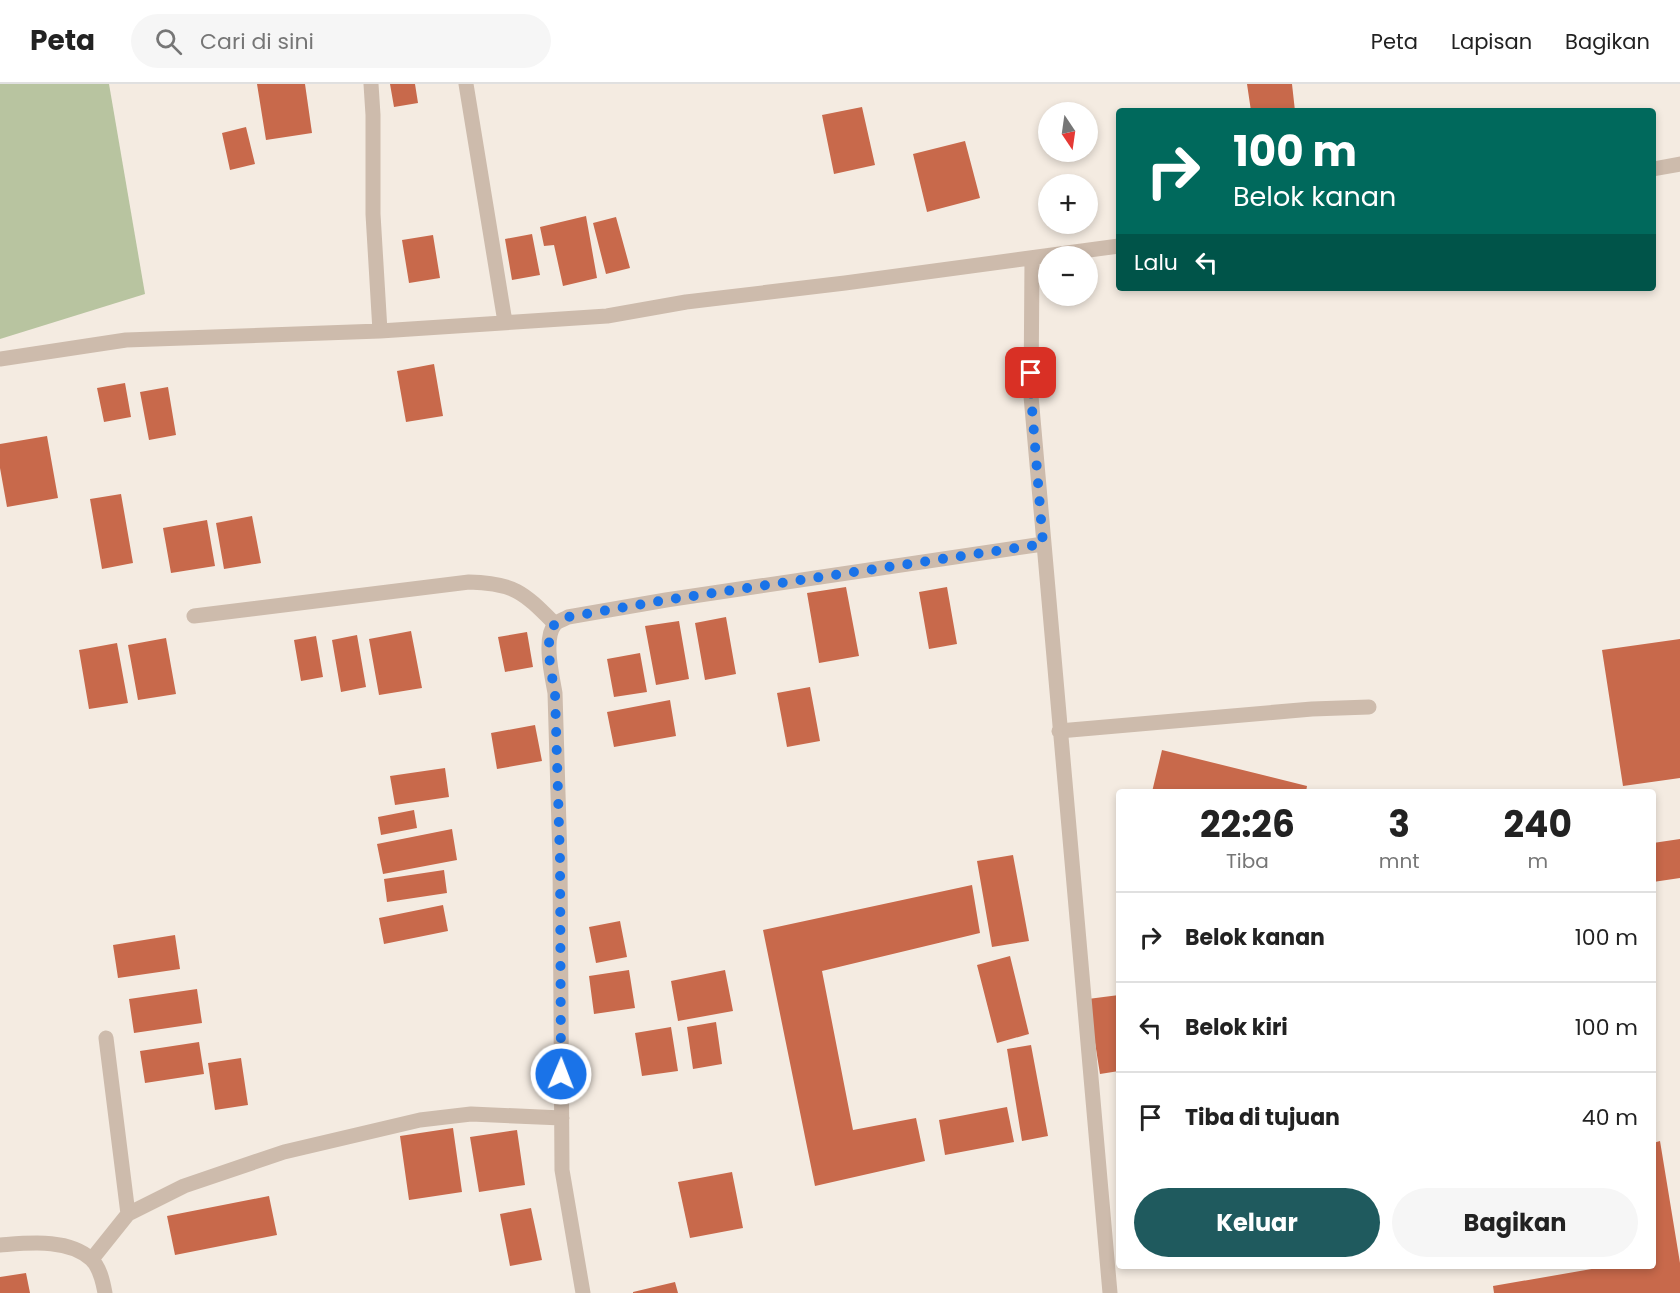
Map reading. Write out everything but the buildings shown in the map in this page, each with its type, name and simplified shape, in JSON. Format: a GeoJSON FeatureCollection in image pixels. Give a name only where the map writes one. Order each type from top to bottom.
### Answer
{"type":"FeatureCollection","features":[{"type":"Feature","properties":{"kind":"street"},"geometry":{"type":"LineString","coordinates":[[371,84],[374,124],[373,214],[380,331]]}},
{"type":"Feature","properties":{"kind":"street"},"geometry":{"type":"LineString","coordinates":[[466,84],[505,322]]}},
{"type":"Feature","properties":{"kind":"street"},"geometry":{"type":"LineString","coordinates":[[1656,168],[1680,164]]}},
{"type":"Feature","properties":{"kind":"street"},"geometry":{"type":"LineString","coordinates":[[0,359],[126,340],[380,331],[607,316],[686,302],[1116,246]]}},
{"type":"Feature","properties":{"kind":"street"},"geometry":{"type":"LineString","coordinates":[[1032,259],[1031,396],[1110,1293]]}},
{"type":"Feature","properties":{"kind":"street"},"geometry":{"type":"LineString","coordinates":[[584,1293],[562,1170],[560,848],[555,693],[550,668],[549,637],[555,624],[568,617],[666,600],[1043,544]]}},
{"type":"Feature","properties":{"kind":"street"},"geometry":{"type":"LineString","coordinates":[[194,616],[469,582],[495,582],[515,590],[530,600],[555,624]]}},
{"type":"Feature","properties":{"kind":"street"},"geometry":{"type":"LineString","coordinates":[[1059,731],[1312,709],[1369,707]]}},
{"type":"Feature","properties":{"kind":"street"},"geometry":{"type":"LineString","coordinates":[[106,1038],[128,1214]]}},
{"type":"Feature","properties":{"kind":"street"},"geometry":{"type":"LineString","coordinates":[[92,1259],[128,1214],[175,1190],[284,1152],[420,1120],[471,1114],[562,1118]]}},
{"type":"Feature","properties":{"kind":"street"},"geometry":{"type":"LineString","coordinates":[[0,1245],[48,1244],[72,1248],[92,1259],[102,1277],[105,1293]]}},
{"type":"Feature","properties":{"kind":"green space"},"geometry":{"type":"Polygon","coordinates":[[[0,84],[109,84],[145,294],[0,339],[0,84]]]}},
{"type":"Feature","properties":{"kind":"route"},"geometry":{"type":"LineString","coordinates":[[561,1074],[560,860],[555,693],[550,668],[549,637],[555,624],[568,617],[666,600],[1043,544],[1031,373]]}}]}
